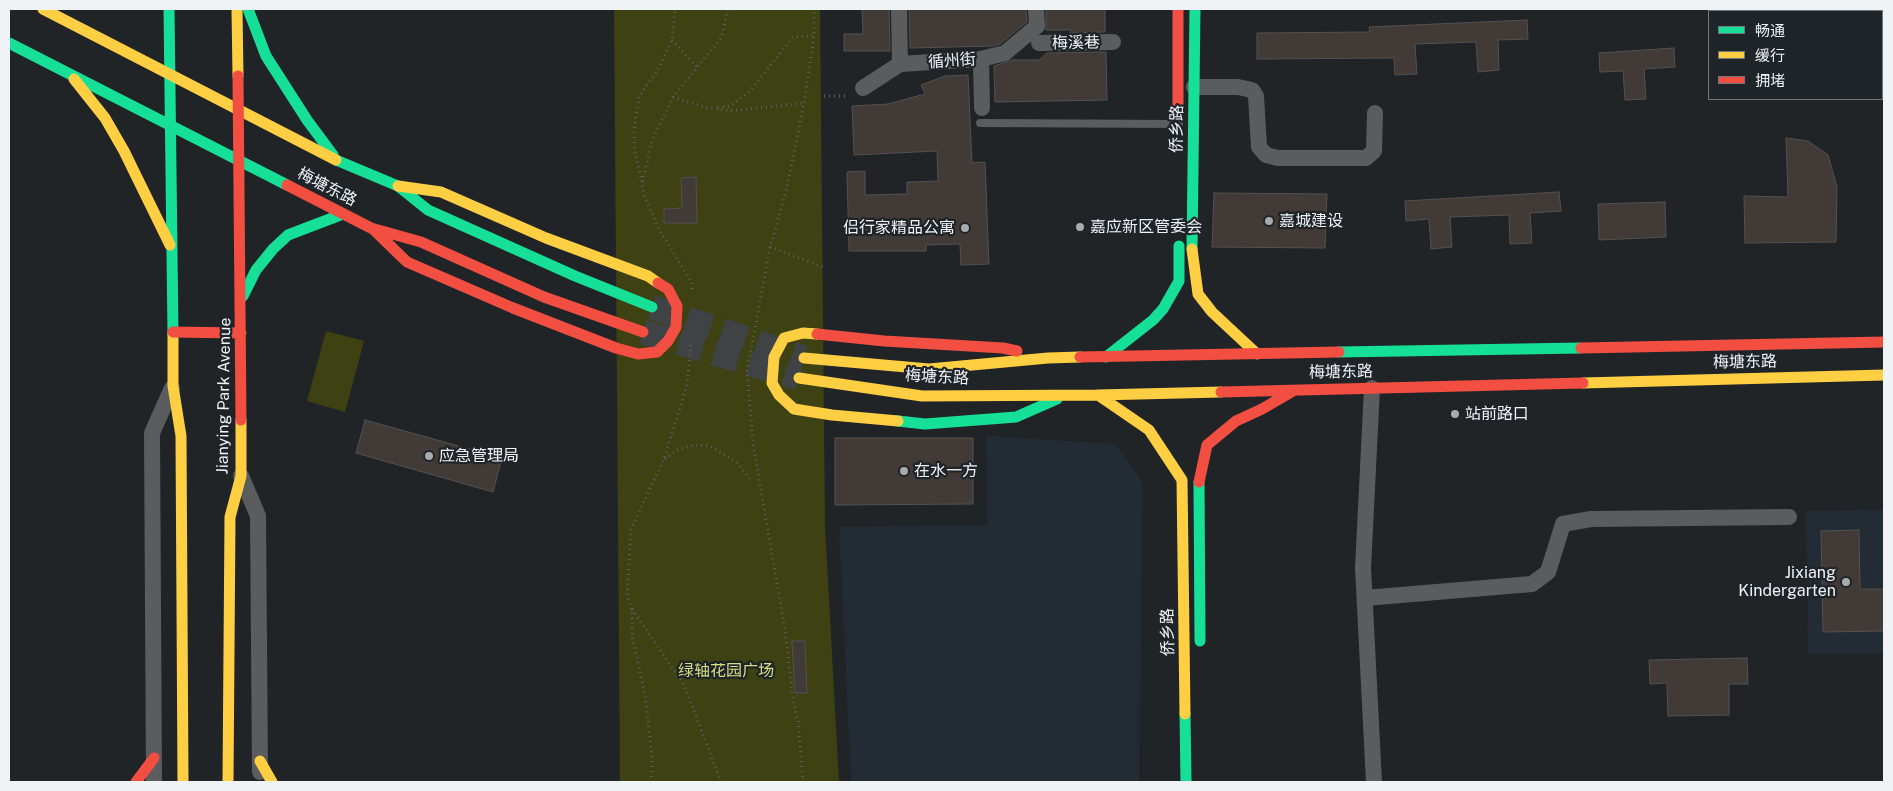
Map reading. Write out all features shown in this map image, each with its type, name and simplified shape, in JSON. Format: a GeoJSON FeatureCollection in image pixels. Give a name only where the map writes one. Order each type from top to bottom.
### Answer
{"type":"FeatureCollection","features":[{"type":"Feature","properties":{"kind":"main road","name":"梅塘东路"},"geometry":{"type":"LineString","coordinates":[[43,9],[338,161],[398,186],[428,210],[575,276],[652,307]]}},
{"type":"Feature","properties":{"kind":"main road"},"geometry":{"type":"LineString","coordinates":[[169,9],[173,386],[181,436],[183,782]]}},
{"type":"Feature","properties":{"kind":"main road","name":"Jianying Park Avenue"},"geometry":{"type":"LineString","coordinates":[[228,782],[230,517],[241,476],[240,161],[237,9]]}},
{"type":"Feature","properties":{"kind":"main road"},"geometry":{"type":"LineString","coordinates":[[248,9],[266,56],[307,120],[338,161]]}},
{"type":"Feature","properties":{"kind":"main road","name":"侨乡路"},"geometry":{"type":"LineString","coordinates":[[1178,9],[1178,129]]}},
{"type":"Feature","properties":{"kind":"main road","name":"侨乡路"},"geometry":{"type":"LineString","coordinates":[[1195,9],[1192,249],[1198,294],[1212,312],[1257,354]]}},
{"type":"Feature","properties":{"kind":"main road"},"geometry":{"type":"LineString","coordinates":[[56,15],[72,11]]}},
{"type":"Feature","properties":{"kind":"main road","name":"梅塘东路"},"geometry":{"type":"LineString","coordinates":[[9,43],[371,228],[421,242],[544,297],[643,332]]}},
{"type":"Feature","properties":{"kind":"main road"},"geometry":{"type":"LineString","coordinates":[[69,73],[105,118],[124,151],[173,252]]}},
{"type":"Feature","properties":{"kind":"main road"},"geometry":{"type":"LineString","coordinates":[[371,228],[407,262],[513,308],[616,348],[638,354],[657,352],[668,341],[676,327],[677,306],[668,289],[648,276],[546,238],[441,192],[398,186]]}},
{"type":"Feature","properties":{"kind":"main road"},"geometry":{"type":"LineString","coordinates":[[241,300],[256,270],[273,249],[288,235],[344,214]]}},
{"type":"Feature","properties":{"kind":"main road"},"geometry":{"type":"LineString","coordinates":[[1106,357],[1153,320],[1162,309],[1179,281],[1178,242]]}},
{"type":"Feature","properties":{"kind":"main road"},"geometry":{"type":"LineString","coordinates":[[173,332],[241,333]]}},
{"type":"Feature","properties":{"kind":"main road"},"geometry":{"type":"LineString","coordinates":[[1048,358],[1004,348],[875,340],[803,333],[784,338],[774,357],[772,383],[779,395],[794,409],[832,415],[925,424],[1016,417],[1067,395]]}},
{"type":"Feature","properties":{"kind":"main road","name":"梅塘东路"},"geometry":{"type":"LineString","coordinates":[[804,358],[929,369],[1048,358],[1884,342]]}},
{"type":"Feature","properties":{"kind":"main road","name":"梅塘东路"},"geometry":{"type":"LineString","coordinates":[[799,378],[922,396],[1098,395],[1884,375]]}},
{"type":"Feature","properties":{"kind":"main road","name":"侨乡路"},"geometry":{"type":"LineString","coordinates":[[1200,656],[1199,482],[1207,445],[1236,421],[1296,390]]}},
{"type":"Feature","properties":{"kind":"main road","name":"侨乡路"},"geometry":{"type":"LineString","coordinates":[[1098,395],[1149,430],[1182,480],[1186,782]]}},
{"type":"Feature","properties":{"kind":"main road"},"geometry":{"type":"LineString","coordinates":[[136,782],[154,758]]}},
{"type":"Feature","properties":{"kind":"main road"},"geometry":{"type":"LineString","coordinates":[[260,761],[272,782]]}},
{"type":"Feature","properties":{"kind":"street"},"geometry":{"type":"LineString","coordinates":[[899,9],[900,64]]}},
{"type":"Feature","properties":{"kind":"street","name":"循州街"},"geometry":{"type":"LineString","coordinates":[[863,88],[900,64],[981,59],[1005,53],[1037,26],[1036,9]]}},
{"type":"Feature","properties":{"kind":"street","name":"梅溪巷"},"geometry":{"type":"LineString","coordinates":[[1039,43],[1113,42]]}},
{"type":"Feature","properties":{"kind":"street"},"geometry":{"type":"LineString","coordinates":[[981,59],[981,115]]}},
{"type":"Feature","properties":{"kind":"street"},"geometry":{"type":"LineString","coordinates":[[1194,87],[1238,87],[1252,90],[1256,96],[1259,147],[1266,155],[1278,158],[1366,158],[1374,151],[1376,113]]}},
{"type":"Feature","properties":{"kind":"street"},"geometry":{"type":"LineString","coordinates":[[154,782],[152,433],[173,386]]}},
{"type":"Feature","properties":{"kind":"street"},"geometry":{"type":"LineString","coordinates":[[1372,388],[1363,568],[1374,782]]}},
{"type":"Feature","properties":{"kind":"street"},"geometry":{"type":"LineString","coordinates":[[241,476],[258,516],[260,782]]}},
{"type":"Feature","properties":{"kind":"street"},"geometry":{"type":"LineString","coordinates":[[1365,598],[1532,584],[1548,572],[1563,524],[1591,519],[1789,518]]}},
{"type":"Feature","properties":{"kind":"lane"},"geometry":{"type":"LineString","coordinates":[[981,115],[1178,129]]}},
{"type":"Feature","properties":{"kind":"path"},"geometry":{"type":"LineString","coordinates":[[675,9],[672,40],[656,73],[639,96],[634,130],[635,153],[644,195],[660,231],[692,283],[692,291]]}},
{"type":"Feature","properties":{"kind":"path"},"geometry":{"type":"LineString","coordinates":[[642,184],[653,138],[673,97],[721,38],[728,9]]}},
{"type":"Feature","properties":{"kind":"path"},"geometry":{"type":"LineString","coordinates":[[803,782],[798,721],[793,700],[785,630],[753,443],[747,371],[770,247],[786,192],[804,104],[814,36],[814,9]]}},
{"type":"Feature","properties":{"kind":"path"},"geometry":{"type":"LineString","coordinates":[[716,109],[730,106],[750,91],[793,37],[814,36]]}},
{"type":"Feature","properties":{"kind":"path"},"geometry":{"type":"LineString","coordinates":[[672,40],[697,68]]}},
{"type":"Feature","properties":{"kind":"path"},"geometry":{"type":"LineString","coordinates":[[824,96],[846,96]]}},
{"type":"Feature","properties":{"kind":"path"},"geometry":{"type":"LineString","coordinates":[[673,97],[730,111],[804,104]]}},
{"type":"Feature","properties":{"kind":"path"},"geometry":{"type":"LineString","coordinates":[[770,247],[823,267]]}},
{"type":"Feature","properties":{"kind":"path"},"geometry":{"type":"LineString","coordinates":[[692,334],[687,384],[664,459],[631,529],[627,596],[632,609],[684,685],[721,782]]}},
{"type":"Feature","properties":{"kind":"path"},"geometry":{"type":"LineString","coordinates":[[664,459],[677,450],[693,446],[710,446],[737,463],[750,479]]}},
{"type":"Feature","properties":{"kind":"path"},"geometry":{"type":"LineString","coordinates":[[632,609],[632,636],[645,695],[652,757],[651,782]]}},
{"type":"Feature","properties":{"kind":"shaded area"},"geometry":{"type":"Polygon","coordinates":[[[986,436],[1116,444],[1143,483],[1139,781],[851,782],[839,527],[987,525],[986,436]]]}},
{"type":"Feature","properties":{"kind":"shaded area","name":"Jixiang Kindergarten"},"geometry":{"type":"Polygon","coordinates":[[[1884,510],[1884,654],[1808,654],[1806,511],[1884,510]]]}},
{"type":"Feature","properties":{"kind":"green space","name":"绿轴花园广场"},"geometry":{"type":"Polygon","coordinates":[[[614,9],[820,9],[825,526],[839,782],[620,782],[614,9]]]}},
{"type":"Feature","properties":{"kind":"green space"},"geometry":{"type":"Polygon","coordinates":[[[326,331],[364,341],[345,412],[307,401],[326,331]]]}},
{"type":"Feature","properties":{"kind":"building"},"geometry":{"type":"Polygon","coordinates":[[[862,9],[889,9],[890,51],[844,51],[844,34],[863,34],[862,9]]]}},
{"type":"Feature","properties":{"kind":"building"},"geometry":{"type":"Polygon","coordinates":[[[909,9],[1026,9],[1027,22],[1000,44],[993,46],[910,48],[909,9]]]}},
{"type":"Feature","properties":{"kind":"building"},"geometry":{"type":"Polygon","coordinates":[[[1046,9],[1105,9],[1105,32],[1069,33],[1073,30],[1046,30],[1046,9]]]}},
{"type":"Feature","properties":{"kind":"building"},"geometry":{"type":"Polygon","coordinates":[[[1527,20],[1528,39],[1498,40],[1499,70],[1478,72],[1476,42],[1415,44],[1417,74],[1395,75],[1394,58],[1257,59],[1257,33],[1370,32],[1369,27],[1527,20]]]}},
{"type":"Feature","properties":{"kind":"building"},"geometry":{"type":"Polygon","coordinates":[[[1674,48],[1675,67],[1644,69],[1646,99],[1625,100],[1623,71],[1600,72],[1599,53],[1674,48]]]}},
{"type":"Feature","properties":{"kind":"building"},"geometry":{"type":"Polygon","coordinates":[[[1106,52],[1107,100],[995,102],[994,66],[1012,60],[1039,60],[1047,53],[1106,52]]]}},
{"type":"Feature","properties":{"kind":"building"},"geometry":{"type":"Polygon","coordinates":[[[968,75],[972,163],[985,162],[989,264],[961,265],[960,244],[926,245],[926,251],[849,251],[847,172],[865,171],[865,195],[907,194],[907,182],[938,181],[937,151],[854,155],[852,106],[888,104],[925,94],[921,85],[945,76],[968,75]]]}},
{"type":"Feature","properties":{"kind":"building"},"geometry":{"type":"Polygon","coordinates":[[[1786,138],[1808,141],[1828,155],[1837,187],[1836,242],[1745,243],[1744,196],[1788,197],[1786,138]]]}},
{"type":"Feature","properties":{"kind":"building"},"geometry":{"type":"Polygon","coordinates":[[[696,177],[697,223],[664,223],[664,209],[682,208],[681,178],[696,177]]]}},
{"type":"Feature","properties":{"kind":"building"},"geometry":{"type":"Polygon","coordinates":[[[1559,192],[1561,211],[1530,213],[1532,243],[1510,244],[1509,215],[1450,217],[1452,247],[1431,249],[1429,219],[1406,221],[1405,201],[1559,192]]]}},
{"type":"Feature","properties":{"kind":"building","name":"嘉城建设"},"geometry":{"type":"Polygon","coordinates":[[[1214,193],[1327,194],[1325,248],[1212,247],[1214,193]]]}},
{"type":"Feature","properties":{"kind":"building"},"geometry":{"type":"Polygon","coordinates":[[[1665,202],[1666,237],[1599,240],[1598,204],[1665,202]]]}},
{"type":"Feature","properties":{"kind":"building","name":"应急管理局"},"geometry":{"type":"Polygon","coordinates":[[[365,420],[502,458],[493,492],[356,453],[365,420]]]}},
{"type":"Feature","properties":{"kind":"building","name":"在水一方"},"geometry":{"type":"Polygon","coordinates":[[[835,438],[973,438],[973,504],[835,505],[835,438]]]}},
{"type":"Feature","properties":{"kind":"building"},"geometry":{"type":"Polygon","coordinates":[[[1859,530],[1860,589],[1884,589],[1884,631],[1823,632],[1821,531],[1859,530]]]}},
{"type":"Feature","properties":{"kind":"building"},"geometry":{"type":"Polygon","coordinates":[[[792,641],[805,641],[807,693],[795,693],[792,641]]]}},
{"type":"Feature","properties":{"kind":"building"},"geometry":{"type":"Polygon","coordinates":[[[1747,658],[1748,684],[1729,684],[1729,715],[1668,716],[1667,683],[1650,684],[1649,660],[1747,658]]]}},
{"type":"Feature","properties":{"kind":"tunnel"},"geometry":{"type":"LineString","coordinates":[[652,307],[804,358]]}},
{"type":"Feature","properties":{"kind":"tunnel"},"geometry":{"type":"LineString","coordinates":[[643,332],[799,378]]}},
{"type":"Feature","properties":{"kind":"traffic: fast"},"geometry":{"type":"LineString","coordinates":[[169,9],[173,334]]}},
{"type":"Feature","properties":{"kind":"traffic: fast"},"geometry":{"type":"LineString","coordinates":[[248,9],[266,56],[307,120],[333,155]]}},
{"type":"Feature","properties":{"kind":"traffic: fast"},"geometry":{"type":"LineString","coordinates":[[1192,249],[1195,9]]}},
{"type":"Feature","properties":{"kind":"traffic: fast"},"geometry":{"type":"LineString","coordinates":[[9,43],[287,185]]}},
{"type":"Feature","properties":{"kind":"traffic: fast"},"geometry":{"type":"LineString","coordinates":[[336,160],[398,186],[428,210],[575,276],[652,307]]}},
{"type":"Feature","properties":{"kind":"traffic: fast"},"geometry":{"type":"LineString","coordinates":[[243,296],[256,270],[273,249],[288,235],[343,214]]}},
{"type":"Feature","properties":{"kind":"traffic: fast"},"geometry":{"type":"LineString","coordinates":[[1106,357],[1153,320],[1163,309],[1179,281],[1179,246]]}},
{"type":"Feature","properties":{"kind":"traffic: fast"},"geometry":{"type":"LineString","coordinates":[[1339,352],[1581,348]]}},
{"type":"Feature","properties":{"kind":"traffic: fast"},"geometry":{"type":"LineString","coordinates":[[898,421],[925,424],[1016,417],[1057,399]]}},
{"type":"Feature","properties":{"kind":"traffic: fast"},"geometry":{"type":"LineString","coordinates":[[1199,482],[1200,641]]}},
{"type":"Feature","properties":{"kind":"traffic: fast"},"geometry":{"type":"LineString","coordinates":[[1185,714],[1186,782]]}},
{"type":"Feature","properties":{"kind":"traffic: slow"},"geometry":{"type":"LineString","coordinates":[[43,9],[336,160]]}},
{"type":"Feature","properties":{"kind":"traffic: slow"},"geometry":{"type":"LineString","coordinates":[[237,9],[238,76]]}},
{"type":"Feature","properties":{"kind":"traffic: slow"},"geometry":{"type":"LineString","coordinates":[[74,79],[105,118],[124,151],[170,245]]}},
{"type":"Feature","properties":{"kind":"traffic: slow"},"geometry":{"type":"LineString","coordinates":[[398,186],[441,192],[546,238],[648,276],[658,283]]}},
{"type":"Feature","properties":{"kind":"traffic: slow"},"geometry":{"type":"LineString","coordinates":[[1192,249],[1198,294],[1212,312],[1257,354]]}},
{"type":"Feature","properties":{"kind":"traffic: slow"},"geometry":{"type":"LineString","coordinates":[[817,334],[803,333],[784,338],[774,357],[772,383],[779,395],[794,409],[832,415],[898,421]]}},
{"type":"Feature","properties":{"kind":"traffic: slow"},"geometry":{"type":"LineString","coordinates":[[173,334],[173,386],[181,436],[183,782]]}},
{"type":"Feature","properties":{"kind":"traffic: slow"},"geometry":{"type":"LineString","coordinates":[[804,358],[929,369],[1048,358],[1080,357]]}},
{"type":"Feature","properties":{"kind":"traffic: slow"},"geometry":{"type":"LineString","coordinates":[[1583,383],[1884,375]]}},
{"type":"Feature","properties":{"kind":"traffic: slow"},"geometry":{"type":"LineString","coordinates":[[799,378],[922,396],[1221,392]]}},
{"type":"Feature","properties":{"kind":"traffic: slow"},"geometry":{"type":"LineString","coordinates":[[1098,395],[1149,430],[1182,480]]}},
{"type":"Feature","properties":{"kind":"traffic: slow"},"geometry":{"type":"LineString","coordinates":[[228,782],[230,517],[241,476],[241,420]]}},
{"type":"Feature","properties":{"kind":"traffic: slow"},"geometry":{"type":"LineString","coordinates":[[1182,480],[1185,714]]}},
{"type":"Feature","properties":{"kind":"traffic: slow"},"geometry":{"type":"LineString","coordinates":[[260,761],[272,782]]}},
{"type":"Feature","properties":{"kind":"traffic: jam"},"geometry":{"type":"LineString","coordinates":[[1178,9],[1178,115]]}},
{"type":"Feature","properties":{"kind":"traffic: jam"},"geometry":{"type":"LineString","coordinates":[[238,76],[241,420]]}},
{"type":"Feature","properties":{"kind":"traffic: jam"},"geometry":{"type":"LineString","coordinates":[[287,185],[371,228],[421,242],[544,297],[643,332]]}},
{"type":"Feature","properties":{"kind":"traffic: jam"},"geometry":{"type":"LineString","coordinates":[[373,229],[407,262],[513,308],[616,348],[638,354],[657,352],[668,341],[676,327],[677,306],[668,289],[658,283]]}},
{"type":"Feature","properties":{"kind":"traffic: jam"},"geometry":{"type":"LineString","coordinates":[[173,332],[241,333]]}},
{"type":"Feature","properties":{"kind":"traffic: jam"},"geometry":{"type":"LineString","coordinates":[[817,334],[884,341],[1003,348],[1017,351]]}},
{"type":"Feature","properties":{"kind":"traffic: jam"},"geometry":{"type":"LineString","coordinates":[[1581,348],[1884,342]]}},
{"type":"Feature","properties":{"kind":"traffic: jam"},"geometry":{"type":"LineString","coordinates":[[1080,357],[1339,352]]}},
{"type":"Feature","properties":{"kind":"traffic: jam"},"geometry":{"type":"LineString","coordinates":[[1221,392],[1583,383]]}},
{"type":"Feature","properties":{"kind":"traffic: jam"},"geometry":{"type":"LineString","coordinates":[[1199,482],[1207,445],[1236,421],[1293,391]]}},
{"type":"Feature","properties":{"kind":"traffic: jam"},"geometry":{"type":"LineString","coordinates":[[136,782],[154,758]]}},
{"type":"Feature","properties":{"kind":"place","name":"嘉城建设"},"geometry":{"type":"Point","coordinates":[1269,221]}},
{"type":"Feature","properties":{"kind":"place","name":"嘉应新区管委会"},"geometry":{"type":"Point","coordinates":[1080,227]}},
{"type":"Feature","properties":{"kind":"place","name":"侣行家精品公寓"},"geometry":{"type":"Point","coordinates":[965,228]}},
{"type":"Feature","properties":{"kind":"place","name":"站前路口"},"geometry":{"type":"Point","coordinates":[1455,414]}},
{"type":"Feature","properties":{"kind":"place","name":"应急管理局"},"geometry":{"type":"Point","coordinates":[429,456]}},
{"type":"Feature","properties":{"kind":"place","name":"在水一方"},"geometry":{"type":"Point","coordinates":[904,471]}},
{"type":"Feature","properties":{"kind":"place","name":"Jixiang Kindergarten"},"geometry":{"type":"Point","coordinates":[1846,582]}}]}
